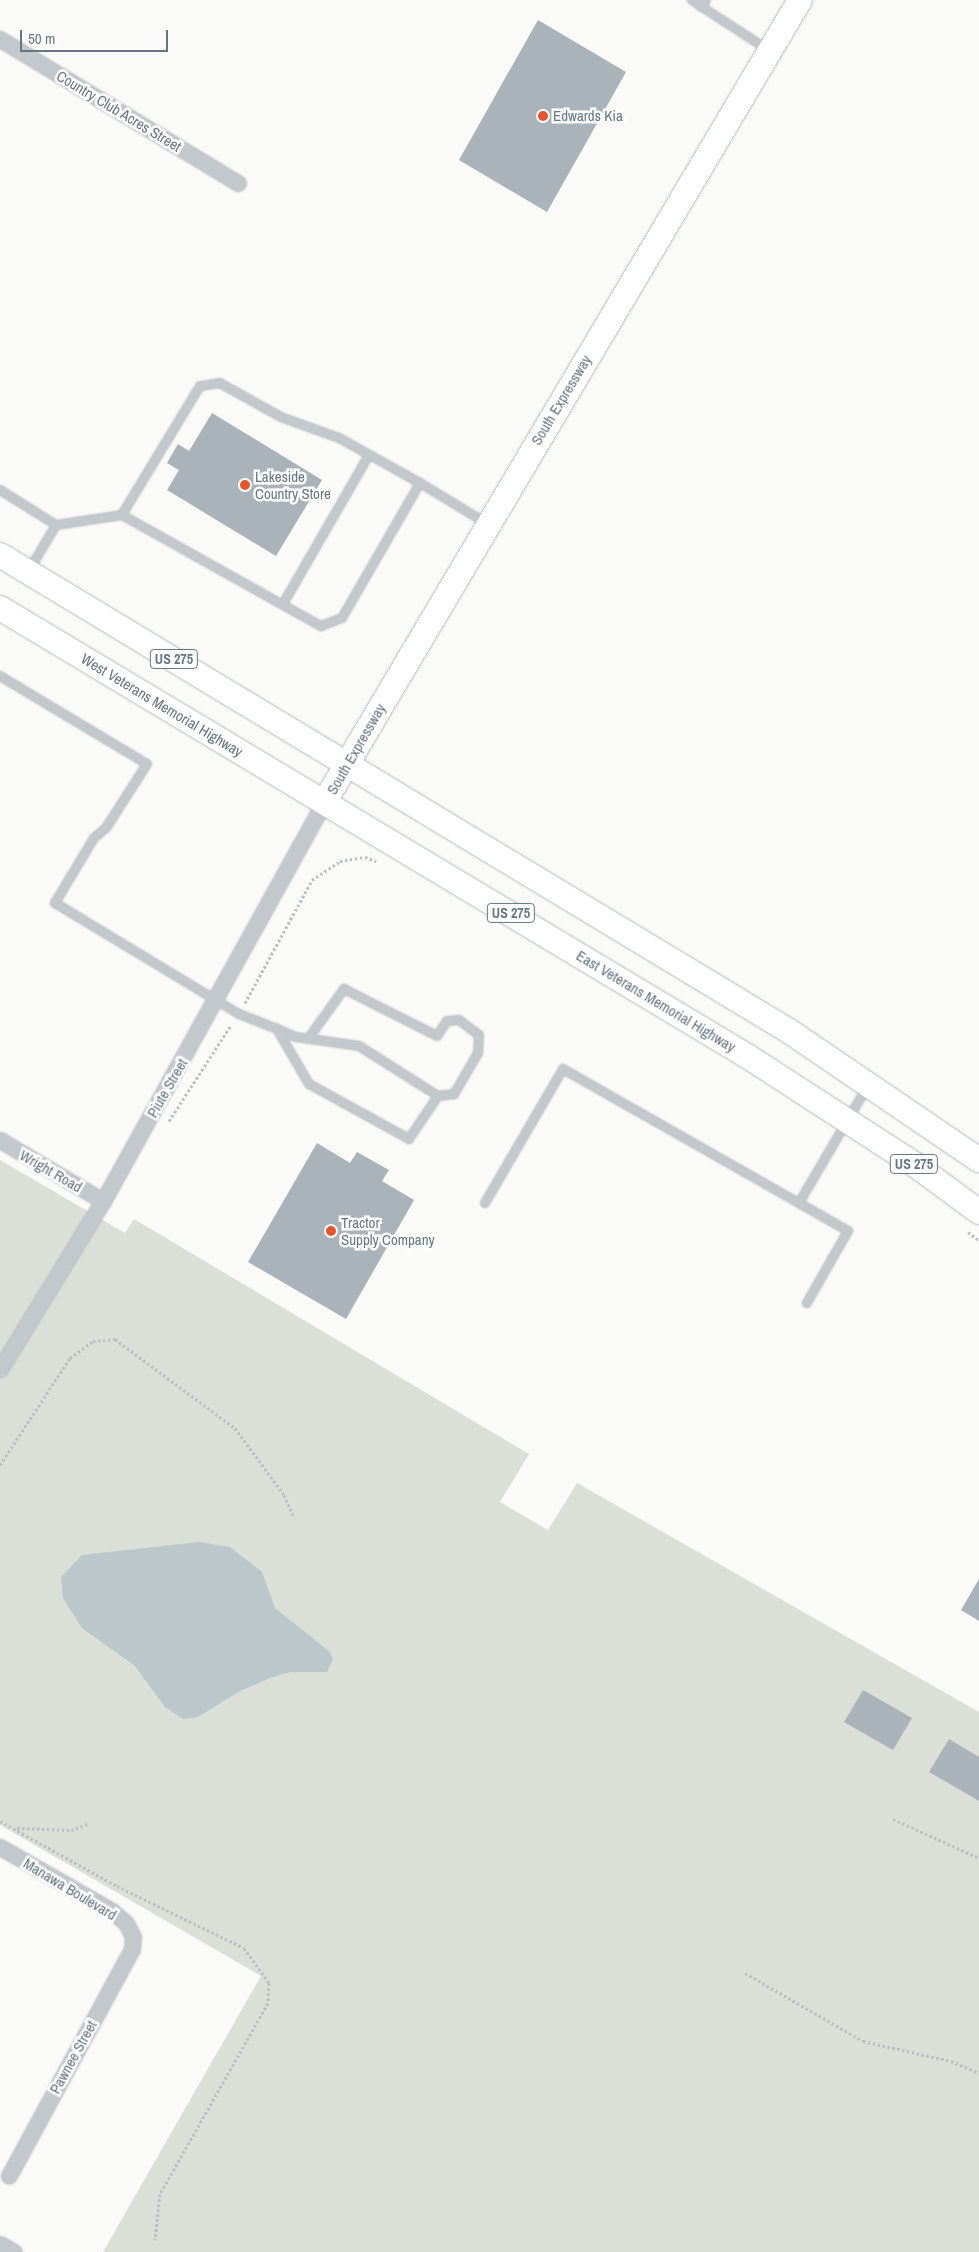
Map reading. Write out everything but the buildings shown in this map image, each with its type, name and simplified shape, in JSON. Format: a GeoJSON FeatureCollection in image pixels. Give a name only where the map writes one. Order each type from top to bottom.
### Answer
{"type":"FeatureCollection","features":[{"type":"Feature","properties":{"kind":"main road","name":"South Expressway"},"geometry":{"type":"LineString","coordinates":[[325,801],[800,0]]}},
{"type":"Feature","properties":{"kind":"main road","name":"US 275"},"geometry":{"type":"LineString","coordinates":[[0,555],[347,762],[870,1084],[979,1160]]}},
{"type":"Feature","properties":{"kind":"main road","name":"West Veterans Memorial Highway"},"geometry":{"type":"LineString","coordinates":[[0,608],[325,801]]}},
{"type":"Feature","properties":{"kind":"main road","name":"East Veterans Memorial Highway"},"geometry":{"type":"LineString","coordinates":[[325,801],[846,1119],[972,1220]]}},
{"type":"Feature","properties":{"kind":"street","name":"Country Club Acres Street"},"geometry":{"type":"LineString","coordinates":[[0,39],[238,183]]}},
{"type":"Feature","properties":{"kind":"street","name":"Piute Street"},"geometry":{"type":"LineString","coordinates":[[0,1369],[103,1201],[325,801]]}},
{"type":"Feature","properties":{"kind":"street","name":"Wright Road"},"geometry":{"type":"LineString","coordinates":[[0,1140],[103,1201]]}},
{"type":"Feature","properties":{"kind":"street","name":"Manawa Boulevard"},"geometry":{"type":"LineString","coordinates":[[0,1847],[112,1911],[126,1923],[133,1937]]}},
{"type":"Feature","properties":{"kind":"street","name":"Pawnee Street"},"geometry":{"type":"LineString","coordinates":[[9,2176],[132,1949],[133,1937]]}},
{"type":"Feature","properties":{"kind":"street"},"geometry":{"type":"LineString","coordinates":[[0,2244],[14,2252]]}},
{"type":"Feature","properties":{"kind":"lane"},"geometry":{"type":"LineString","coordinates":[[692,0],[704,3],[769,50]]}},
{"type":"Feature","properties":{"kind":"lane"},"geometry":{"type":"LineString","coordinates":[[122,515],[200,386],[220,383],[281,417],[369,455],[488,524]]}},
{"type":"Feature","properties":{"kind":"lane"},"geometry":{"type":"LineString","coordinates":[[283,604],[369,455]]}},
{"type":"Feature","properties":{"kind":"lane"},"geometry":{"type":"LineString","coordinates":[[0,490],[56,524],[122,515],[321,626],[342,618],[420,483]]}},
{"type":"Feature","properties":{"kind":"lane"},"geometry":{"type":"LineString","coordinates":[[28,572],[56,524]]}},
{"type":"Feature","properties":{"kind":"lane"},"geometry":{"type":"LineString","coordinates":[[0,676],[147,764],[106,828],[94,838],[55,903],[239,1014],[308,1039],[359,1046],[438,1096],[454,1094],[478,1053],[479,1035],[460,1020],[447,1021],[437,1036],[344,989],[308,1039]]}},
{"type":"Feature","properties":{"kind":"lane"},"geometry":{"type":"LineString","coordinates":[[276,1029],[309,1084],[409,1139],[438,1096]]}},
{"type":"Feature","properties":{"kind":"lane"},"geometry":{"type":"LineString","coordinates":[[485,1203],[563,1069],[848,1231],[807,1303]]}},
{"type":"Feature","properties":{"kind":"lane"},"geometry":{"type":"LineString","coordinates":[[799,1203],[846,1119],[870,1084]]}},
{"type":"Feature","properties":{"kind":"path"},"geometry":{"type":"LineString","coordinates":[[165,1127],[239,1014],[312,880],[340,861],[365,857],[381,862]]}},
{"type":"Feature","properties":{"kind":"path"},"geometry":{"type":"LineString","coordinates":[[972,1220],[979,1240]]}},
{"type":"Feature","properties":{"kind":"path"},"geometry":{"type":"LineString","coordinates":[[0,1465],[70,1358],[93,1341],[115,1339],[235,1428],[280,1488],[294,1517]]}},
{"type":"Feature","properties":{"kind":"path"},"geometry":{"type":"LineString","coordinates":[[893,1819],[979,1858]]}},
{"type":"Feature","properties":{"kind":"path"},"geometry":{"type":"LineString","coordinates":[[0,1821],[16,1828],[117,1886],[244,1948],[269,1983],[268,2003],[160,2194],[155,2240]]}},
{"type":"Feature","properties":{"kind":"path"},"geometry":{"type":"LineString","coordinates":[[16,1828],[71,1830],[90,1823]]}},
{"type":"Feature","properties":{"kind":"path"},"geometry":{"type":"LineString","coordinates":[[745,1972],[863,2041],[951,2062],[979,2073]]}},
{"type":"Feature","properties":{"kind":"shaded area"},"geometry":{"type":"Polygon","coordinates":[[[0,1160],[125,1233],[134,1219],[529,1454],[500,1502],[548,1530],[577,1483],[979,1712],[979,2252],[103,2252],[261,1976],[0,1825],[0,1160]]]}},
{"type":"Feature","properties":{"kind":"shaded area"},"geometry":{"type":"Polygon","coordinates":[[[199,1542],[230,1547],[262,1572],[275,1608],[330,1652],[333,1659],[327,1672],[290,1672],[270,1678],[240,1691],[198,1717],[183,1719],[165,1707],[135,1666],[82,1628],[63,1598],[61,1577],[82,1555],[199,1542]]]}},
{"type":"Feature","properties":{"kind":"place","name":"Edwards Kia"},"geometry":{"type":"Point","coordinates":[543,116]}},
{"type":"Feature","properties":{"kind":"place","name":"Lakeside Country Store"},"geometry":{"type":"Point","coordinates":[245,485]}},
{"type":"Feature","properties":{"kind":"place","name":"Tractor Supply Company"},"geometry":{"type":"Point","coordinates":[331,1231]}}]}
